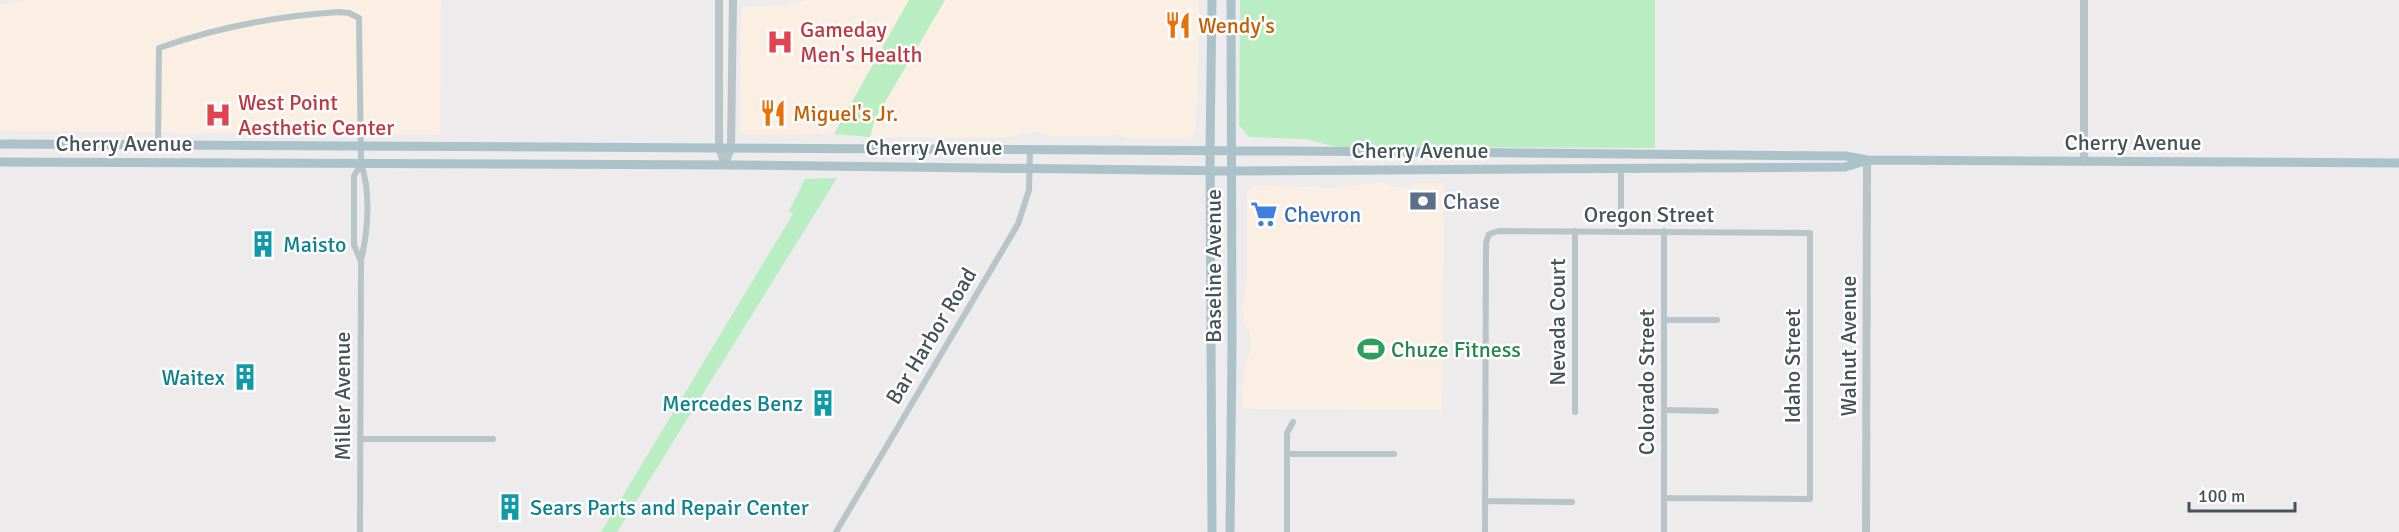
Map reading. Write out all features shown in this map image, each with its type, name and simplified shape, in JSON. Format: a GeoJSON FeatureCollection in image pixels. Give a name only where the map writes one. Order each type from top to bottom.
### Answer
{"type":"FeatureCollection","features":[{"type":"Feature","properties":{"kind":"main road","name":"Baseline Avenue"},"geometry":{"type":"LineString","coordinates":[[1212,0],[1210,150],[1212,532]]}},
{"type":"Feature","properties":{"kind":"main road","name":"Baseline Avenue"},"geometry":{"type":"LineString","coordinates":[[1230,532],[1231,0]]}},
{"type":"Feature","properties":{"kind":"main road","name":"Cherry Avenue"},"geometry":{"type":"LineString","coordinates":[[0,144],[1232,150],[1846,156],[1867,160],[2399,163]]}},
{"type":"Feature","properties":{"kind":"main road","name":"Cherry Avenue"},"geometry":{"type":"LineString","coordinates":[[0,162],[1030,167],[1232,171],[1845,167],[1867,160]]}},
{"type":"Feature","properties":{"kind":"street"},"geometry":{"type":"LineString","coordinates":[[719,0],[718,148],[725,165]]}},
{"type":"Feature","properties":{"kind":"street"},"geometry":{"type":"LineString","coordinates":[[725,165],[731,148],[733,0]]}},
{"type":"Feature","properties":{"kind":"street"},"geometry":{"type":"LineString","coordinates":[[2084,0],[2084,162]]}},
{"type":"Feature","properties":{"kind":"street","name":"Miller Avenue"},"geometry":{"type":"LineString","coordinates":[[158,145],[159,48],[217,30],[261,20],[339,12],[349,13],[359,18],[361,164],[366,176],[365,244],[361,260],[360,532]]}},
{"type":"Feature","properties":{"kind":"street","name":"Bar Harbor Road"},"geometry":{"type":"LineString","coordinates":[[836,532],[1018,224],[1027,199],[1030,150]]}},
{"type":"Feature","properties":{"kind":"street","name":"Walnut Avenue"},"geometry":{"type":"LineString","coordinates":[[1866,532],[1867,160]]}},
{"type":"Feature","properties":{"kind":"street","name":"Miller Avenue"},"geometry":{"type":"LineString","coordinates":[[361,164],[354,176],[354,245],[361,260]]}},
{"type":"Feature","properties":{"kind":"street"},"geometry":{"type":"LineString","coordinates":[[1621,169],[1621,231]]}},
{"type":"Feature","properties":{"kind":"street","name":"Oregon Street"},"geometry":{"type":"LineString","coordinates":[[1485,501],[1486,243],[1489,234],[1499,231],[1810,233]]}},
{"type":"Feature","properties":{"kind":"street","name":"Nevada Court"},"geometry":{"type":"LineString","coordinates":[[1575,231],[1575,412]]}},
{"type":"Feature","properties":{"kind":"street","name":"Colorado Street"},"geometry":{"type":"LineString","coordinates":[[1664,231],[1664,532]]}},
{"type":"Feature","properties":{"kind":"street","name":"Idaho Street"},"geometry":{"type":"LineString","coordinates":[[1664,498],[1810,499],[1810,233]]}},
{"type":"Feature","properties":{"kind":"street"},"geometry":{"type":"LineString","coordinates":[[1664,320],[1717,320]]}},
{"type":"Feature","properties":{"kind":"street"},"geometry":{"type":"LineString","coordinates":[[1664,410],[1716,411]]}},
{"type":"Feature","properties":{"kind":"street"},"geometry":{"type":"LineString","coordinates":[[1287,532],[1287,432],[1293,422]]}},
{"type":"Feature","properties":{"kind":"street"},"geometry":{"type":"LineString","coordinates":[[360,439],[493,439]]}},
{"type":"Feature","properties":{"kind":"street"},"geometry":{"type":"LineString","coordinates":[[1287,454],[1394,454]]}},
{"type":"Feature","properties":{"kind":"street"},"geometry":{"type":"LineString","coordinates":[[1485,532],[1485,501],[1572,502]]}},
{"type":"Feature","properties":{"kind":"shaded area"},"geometry":{"type":"Polygon","coordinates":[[[27,0],[441,0],[440,135],[0,131],[0,5],[27,0]]]}},
{"type":"Feature","properties":{"kind":"shaded area"},"geometry":{"type":"Polygon","coordinates":[[[808,0],[909,0],[834,134],[746,135],[740,130],[741,7],[784,5],[808,0]]]}},
{"type":"Feature","properties":{"kind":"shaded area"},"geometry":{"type":"Polygon","coordinates":[[[945,0],[1196,0],[1199,2],[1195,134],[1188,139],[1132,139],[1114,134],[1109,137],[1049,136],[1044,132],[1019,133],[1014,137],[999,138],[870,137],[875,119],[945,0]]]}},
{"type":"Feature","properties":{"kind":"shaded area"},"geometry":{"type":"Polygon","coordinates":[[[1381,182],[1395,187],[1411,187],[1415,183],[1444,183],[1442,410],[1242,409],[1245,362],[1250,355],[1250,332],[1244,325],[1243,304],[1247,279],[1247,193],[1253,185],[1332,188],[1381,182]]]}},
{"type":"Feature","properties":{"kind":"green space"},"geometry":{"type":"Polygon","coordinates":[[[909,0],[945,0],[875,119],[870,137],[834,134],[909,0]]]}},
{"type":"Feature","properties":{"kind":"green space"},"geometry":{"type":"Polygon","coordinates":[[[1240,0],[1655,0],[1655,148],[1336,147],[1305,139],[1249,137],[1239,125],[1240,0]]]}},
{"type":"Feature","properties":{"kind":"green space"},"geometry":{"type":"Polygon","coordinates":[[[837,178],[617,532],[601,532],[793,214],[789,211],[805,179],[837,178]]]}},
{"type":"Feature","properties":{"kind":"place","name":"Wendy's"},"geometry":{"type":"Point","coordinates":[1178,25]}},
{"type":"Feature","properties":{"kind":"place","name":"Gameday Men's Health"},"geometry":{"type":"Point","coordinates":[780,42]}},
{"type":"Feature","properties":{"kind":"place","name":"Miguel's Jr."},"geometry":{"type":"Point","coordinates":[773,113]}},
{"type":"Feature","properties":{"kind":"place","name":"West Point Aesthetic Center"},"geometry":{"type":"Point","coordinates":[218,115]}},
{"type":"Feature","properties":{"kind":"place","name":"Chase"},"geometry":{"type":"Point","coordinates":[1423,201]}},
{"type":"Feature","properties":{"kind":"place","name":"Chevron"},"geometry":{"type":"Point","coordinates":[1264,214]}},
{"type":"Feature","properties":{"kind":"place","name":"Maisto"},"geometry":{"type":"Point","coordinates":[263,244]}},
{"type":"Feature","properties":{"kind":"place","name":"Chuze Fitness"},"geometry":{"type":"Point","coordinates":[1371,349]}},
{"type":"Feature","properties":{"kind":"place","name":"Waitex"},"geometry":{"type":"Point","coordinates":[245,377]}},
{"type":"Feature","properties":{"kind":"place","name":"Mercedes Benz"},"geometry":{"type":"Point","coordinates":[823,403]}},
{"type":"Feature","properties":{"kind":"place","name":"Sears Parts and Repair Center"},"geometry":{"type":"Point","coordinates":[510,507]}}]}
